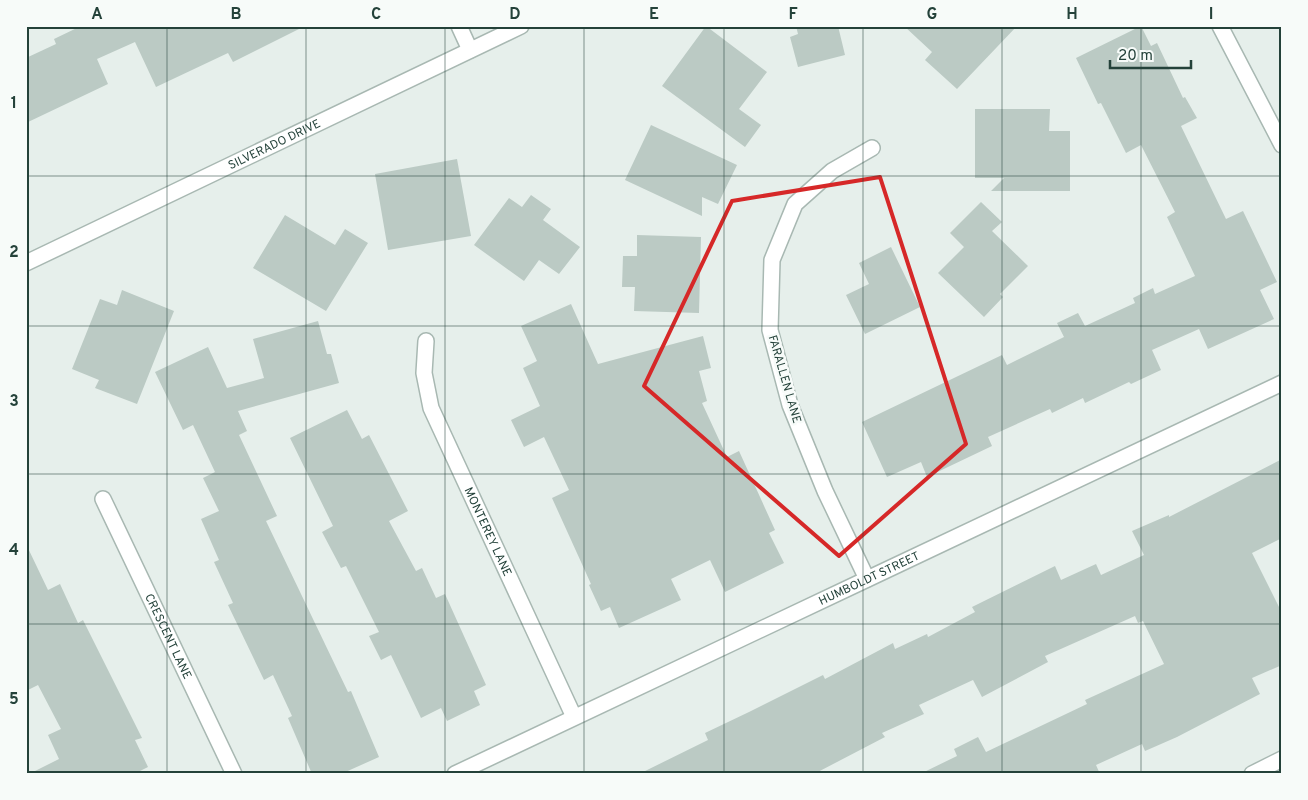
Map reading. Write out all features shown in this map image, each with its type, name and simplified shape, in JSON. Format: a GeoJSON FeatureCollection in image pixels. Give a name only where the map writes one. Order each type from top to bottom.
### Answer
{"type":"FeatureCollection","features":[{"type":"Feature","properties":{"kind":"street"},"geometry":{"type":"LineString","coordinates":[[459,26],[470,50]]}},
{"type":"Feature","properties":{"kind":"street","name":"SILVERADO DRIVE"},"geometry":{"type":"LineString","coordinates":[[26,263],[521,26]]}},
{"type":"Feature","properties":{"kind":"street"},"geometry":{"type":"LineString","coordinates":[[1220,26],[1282,145]]}},
{"type":"Feature","properties":{"kind":"street","name":"FARALLEN LANE"},"geometry":{"type":"LineString","coordinates":[[867,579],[825,491],[790,405],[770,330],[772,260],[796,204],[832,171],[872,148]]}},
{"type":"Feature","properties":{"kind":"street","name":"MONTEREY LANE"},"geometry":{"type":"LineString","coordinates":[[426,341],[424,373],[431,408],[574,717]]}},
{"type":"Feature","properties":{"kind":"street","name":"HUMBOLDT STREET"},"geometry":{"type":"LineString","coordinates":[[455,774],[867,579],[1001,518],[1282,383]]}},
{"type":"Feature","properties":{"kind":"street","name":"CRESCENT LANE"},"geometry":{"type":"LineString","coordinates":[[103,499],[234,774]]}},
{"type":"Feature","properties":{"kind":"street"},"geometry":{"type":"LineString","coordinates":[[1252,774],[1282,759]]}},
{"type":"Feature","properties":{"kind":"highlighted area"},"geometry":{"type":"Polygon","coordinates":[[[880,177],[966,444],[839,556],[644,386],[732,201],[880,177]]]}},
{"type":"Feature","properties":{"kind":"building"},"geometry":{"type":"Polygon","coordinates":[[[81,26],[305,26],[233,62],[228,53],[156,87],[135,42],[97,59],[108,84],[26,123],[26,58],[56,44],[54,39],[81,26]]]}},
{"type":"Feature","properties":{"kind":"building"},"geometry":{"type":"Polygon","coordinates":[[[706,26],[767,72],[739,109],[761,125],[745,147],[662,86],[706,26]]]}},
{"type":"Feature","properties":{"kind":"building"},"geometry":{"type":"Polygon","coordinates":[[[796,26],[838,26],[845,55],[798,67],[790,37],[798,34],[796,26]]]}},
{"type":"Feature","properties":{"kind":"building"},"geometry":{"type":"Polygon","coordinates":[[[904,26],[1017,26],[957,89],[925,60],[932,52],[904,26]]]}},
{"type":"Feature","properties":{"kind":"building"},"geometry":{"type":"Polygon","coordinates":[[[1141,26],[1151,46],[1157,43],[1183,98],[1185,97],[1197,118],[1181,126],[1226,219],[1243,211],[1277,282],[1260,290],[1274,319],[1208,349],[1199,329],[1152,350],[1161,370],[1131,384],[1129,382],[1085,403],[1083,398],[1052,413],[1050,409],[988,437],[992,446],[927,477],[921,462],[887,477],[862,422],[1002,355],[1007,365],[1064,337],[1057,323],[1078,313],[1085,326],[1135,303],[1133,298],[1153,288],[1155,294],[1195,276],[1167,217],[1175,212],[1141,145],[1126,153],[1101,103],[1098,104],[1076,58],[1141,26]]]}},
{"type":"Feature","properties":{"kind":"building"},"geometry":{"type":"Polygon","coordinates":[[[975,109],[1050,109],[1049,131],[1070,131],[1070,191],[991,191],[1004,178],[975,178],[975,109]]]}},
{"type":"Feature","properties":{"kind":"building"},"geometry":{"type":"Polygon","coordinates":[[[651,125],[737,165],[718,204],[702,197],[702,216],[625,180],[651,125]]]}},
{"type":"Feature","properties":{"kind":"building"},"geometry":{"type":"Polygon","coordinates":[[[457,159],[471,236],[388,250],[375,174],[457,159]]]}},
{"type":"Feature","properties":{"kind":"building"},"geometry":{"type":"Polygon","coordinates":[[[531,195],[551,209],[543,220],[580,247],[559,274],[539,260],[524,281],[474,245],[509,198],[522,207],[531,195]]]}},
{"type":"Feature","properties":{"kind":"building"},"geometry":{"type":"Polygon","coordinates":[[[981,202],[1002,222],[992,231],[1028,266],[1000,294],[1003,297],[984,317],[938,273],[964,247],[950,233],[981,202]]]}},
{"type":"Feature","properties":{"kind":"building"},"geometry":{"type":"Polygon","coordinates":[[[285,215],[335,245],[345,229],[368,243],[326,311],[253,268],[285,215]]]}},
{"type":"Feature","properties":{"kind":"building"},"geometry":{"type":"Polygon","coordinates":[[[637,235],[701,237],[699,313],[634,311],[635,287],[622,287],[623,256],[637,256],[637,235]]]}},
{"type":"Feature","properties":{"kind":"building"},"geometry":{"type":"Polygon","coordinates":[[[891,247],[920,307],[865,334],[846,295],[869,284],[859,263],[891,247]]]}},
{"type":"Feature","properties":{"kind":"building"},"geometry":{"type":"Polygon","coordinates":[[[122,290],[174,311],[137,404],[95,388],[99,380],[72,369],[100,299],[117,305],[122,290]]]}},
{"type":"Feature","properties":{"kind":"building"},"geometry":{"type":"Polygon","coordinates":[[[571,304],[598,364],[703,336],[711,368],[699,371],[707,401],[702,403],[727,457],[739,451],[775,530],[769,533],[784,563],[725,592],[710,560],[671,579],[681,600],[619,628],[610,607],[601,611],[589,585],[591,584],[552,498],[569,490],[544,437],[524,447],[511,420],[540,406],[523,368],[537,361],[521,326],[571,304]]]}},
{"type":"Feature","properties":{"kind":"building"},"geometry":{"type":"Polygon","coordinates":[[[318,321],[327,354],[331,354],[339,383],[238,411],[247,431],[239,435],[277,516],[266,521],[348,692],[351,691],[379,757],[341,774],[312,774],[288,718],[292,716],[273,675],[264,680],[228,605],[233,603],[214,562],[219,560],[201,519],[219,511],[203,478],[215,472],[193,425],[183,430],[155,372],[208,347],[227,388],[264,378],[253,339],[318,321]]]}},
{"type":"Feature","properties":{"kind":"building"},"geometry":{"type":"Polygon","coordinates":[[[347,410],[362,439],[369,435],[408,511],[389,521],[416,571],[422,568],[436,598],[445,594],[486,685],[474,691],[480,705],[447,721],[441,708],[421,718],[391,655],[381,660],[369,636],[379,632],[346,566],[341,568],[322,532],[333,526],[290,438],[347,410]]]}},
{"type":"Feature","properties":{"kind":"building"},"geometry":{"type":"Polygon","coordinates":[[[1282,459],[1282,538],[1252,553],[1282,613],[1282,665],[1252,678],[1260,694],[1177,737],[1145,751],[1142,744],[1096,765],[1100,774],[920,774],[957,756],[954,749],[978,737],[986,752],[1087,704],[1085,700],[1164,664],[1143,621],[1138,623],[1135,616],[1045,656],[1048,662],[982,697],[973,680],[919,705],[924,714],[882,733],[885,737],[814,774],[639,774],[708,740],[705,733],[823,675],[825,679],[893,643],[895,649],[927,634],[928,637],[975,612],[972,607],[1055,566],[1061,580],[1096,564],[1101,575],[1144,555],[1132,531],[1169,515],[1169,517],[1282,459]]]}},
{"type":"Feature","properties":{"kind":"building"},"geometry":{"type":"Polygon","coordinates":[[[26,544],[48,590],[60,584],[78,623],[83,620],[142,738],[135,740],[148,767],[134,774],[29,774],[59,759],[48,735],[61,729],[38,685],[26,691],[26,544]]]}}]}
